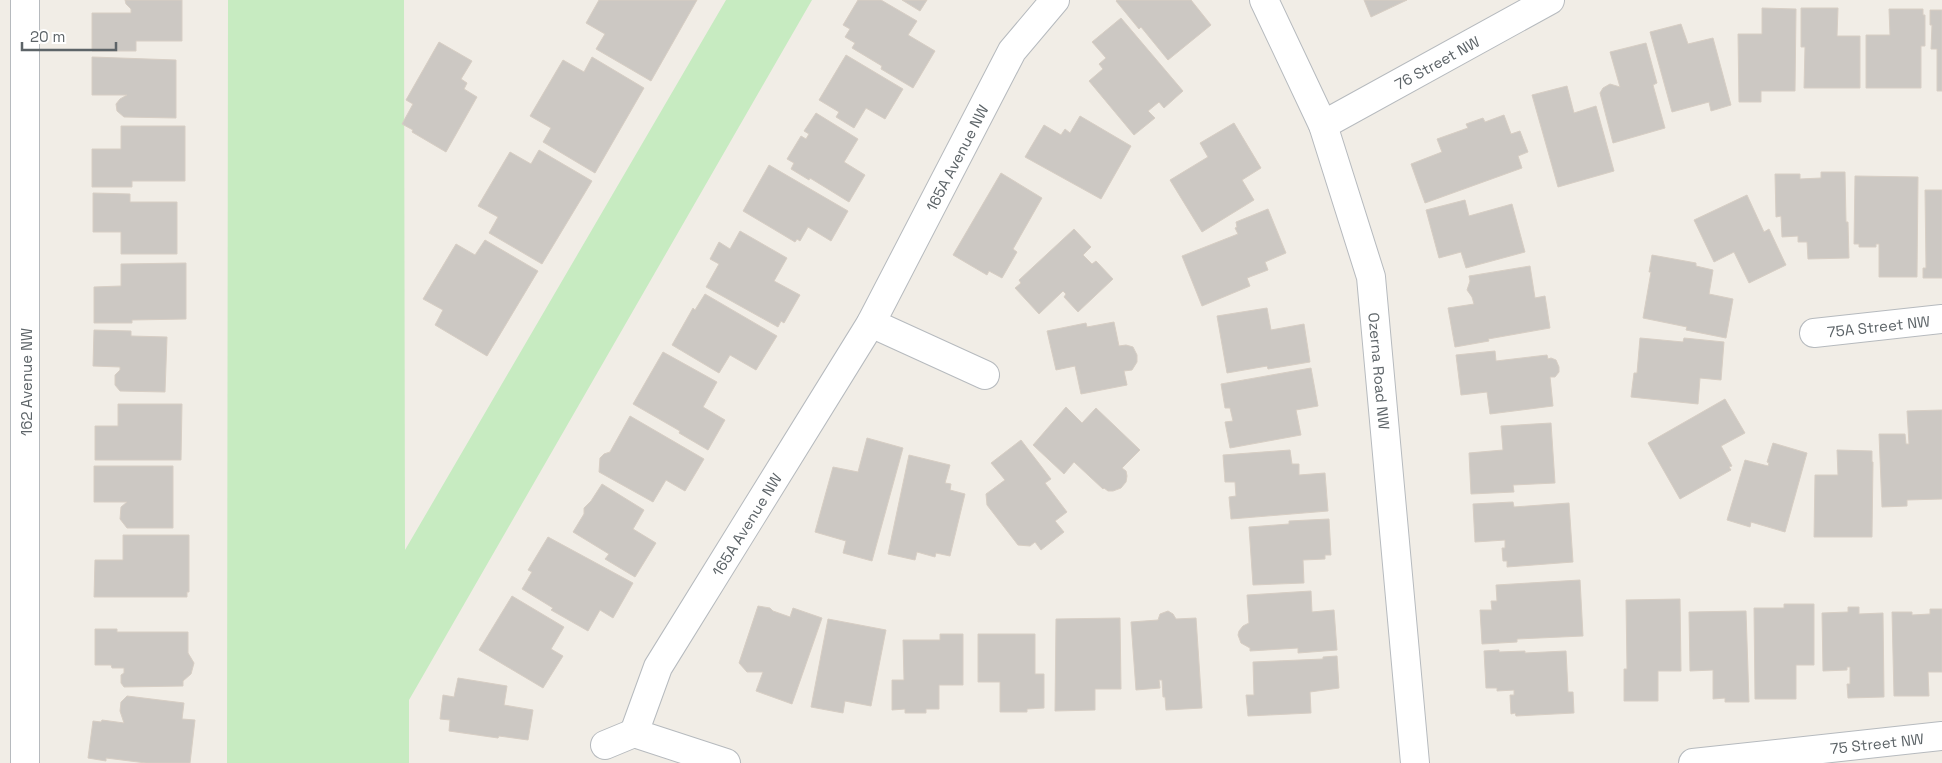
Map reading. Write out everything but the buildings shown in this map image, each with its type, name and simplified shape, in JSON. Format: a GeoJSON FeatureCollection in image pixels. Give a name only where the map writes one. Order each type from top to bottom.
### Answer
{"type":"FeatureCollection","features":[{"type":"Feature","properties":{"kind":"street","name":"162 Avenue NW"},"geometry":{"type":"LineString","coordinates":[[25,0],[25,763]]}},
{"type":"Feature","properties":{"kind":"street","name":"165A Avenue NW"},"geometry":{"type":"LineString","coordinates":[[634,733],[658,668],[872,323],[1012,51],[1055,0]]}},
{"type":"Feature","properties":{"kind":"street","name":"Ozerna Road NW"},"geometry":{"type":"LineString","coordinates":[[1264,0],[1323,125],[1371,278],[1415,763]]}},
{"type":"Feature","properties":{"kind":"street","name":"76 Street NW"},"geometry":{"type":"LineString","coordinates":[[1323,125],[1550,0]]}},
{"type":"Feature","properties":{"kind":"street","name":"75A Street NW"},"geometry":{"type":"LineString","coordinates":[[1814,333],[1942,319]]}},
{"type":"Feature","properties":{"kind":"street"},"geometry":{"type":"LineString","coordinates":[[872,323],[986,375]]}},
{"type":"Feature","properties":{"kind":"street"},"geometry":{"type":"LineString","coordinates":[[605,745],[634,733],[726,763]]}},
{"type":"Feature","properties":{"kind":"street","name":"75 Street NW"},"geometry":{"type":"LineString","coordinates":[[1693,763],[1942,736]]}},
{"type":"Feature","properties":{"kind":"green space"},"geometry":{"type":"Polygon","coordinates":[[[228,0],[404,0],[405,550],[726,0],[812,0],[409,700],[409,763],[227,763],[228,0]]]}}]}
